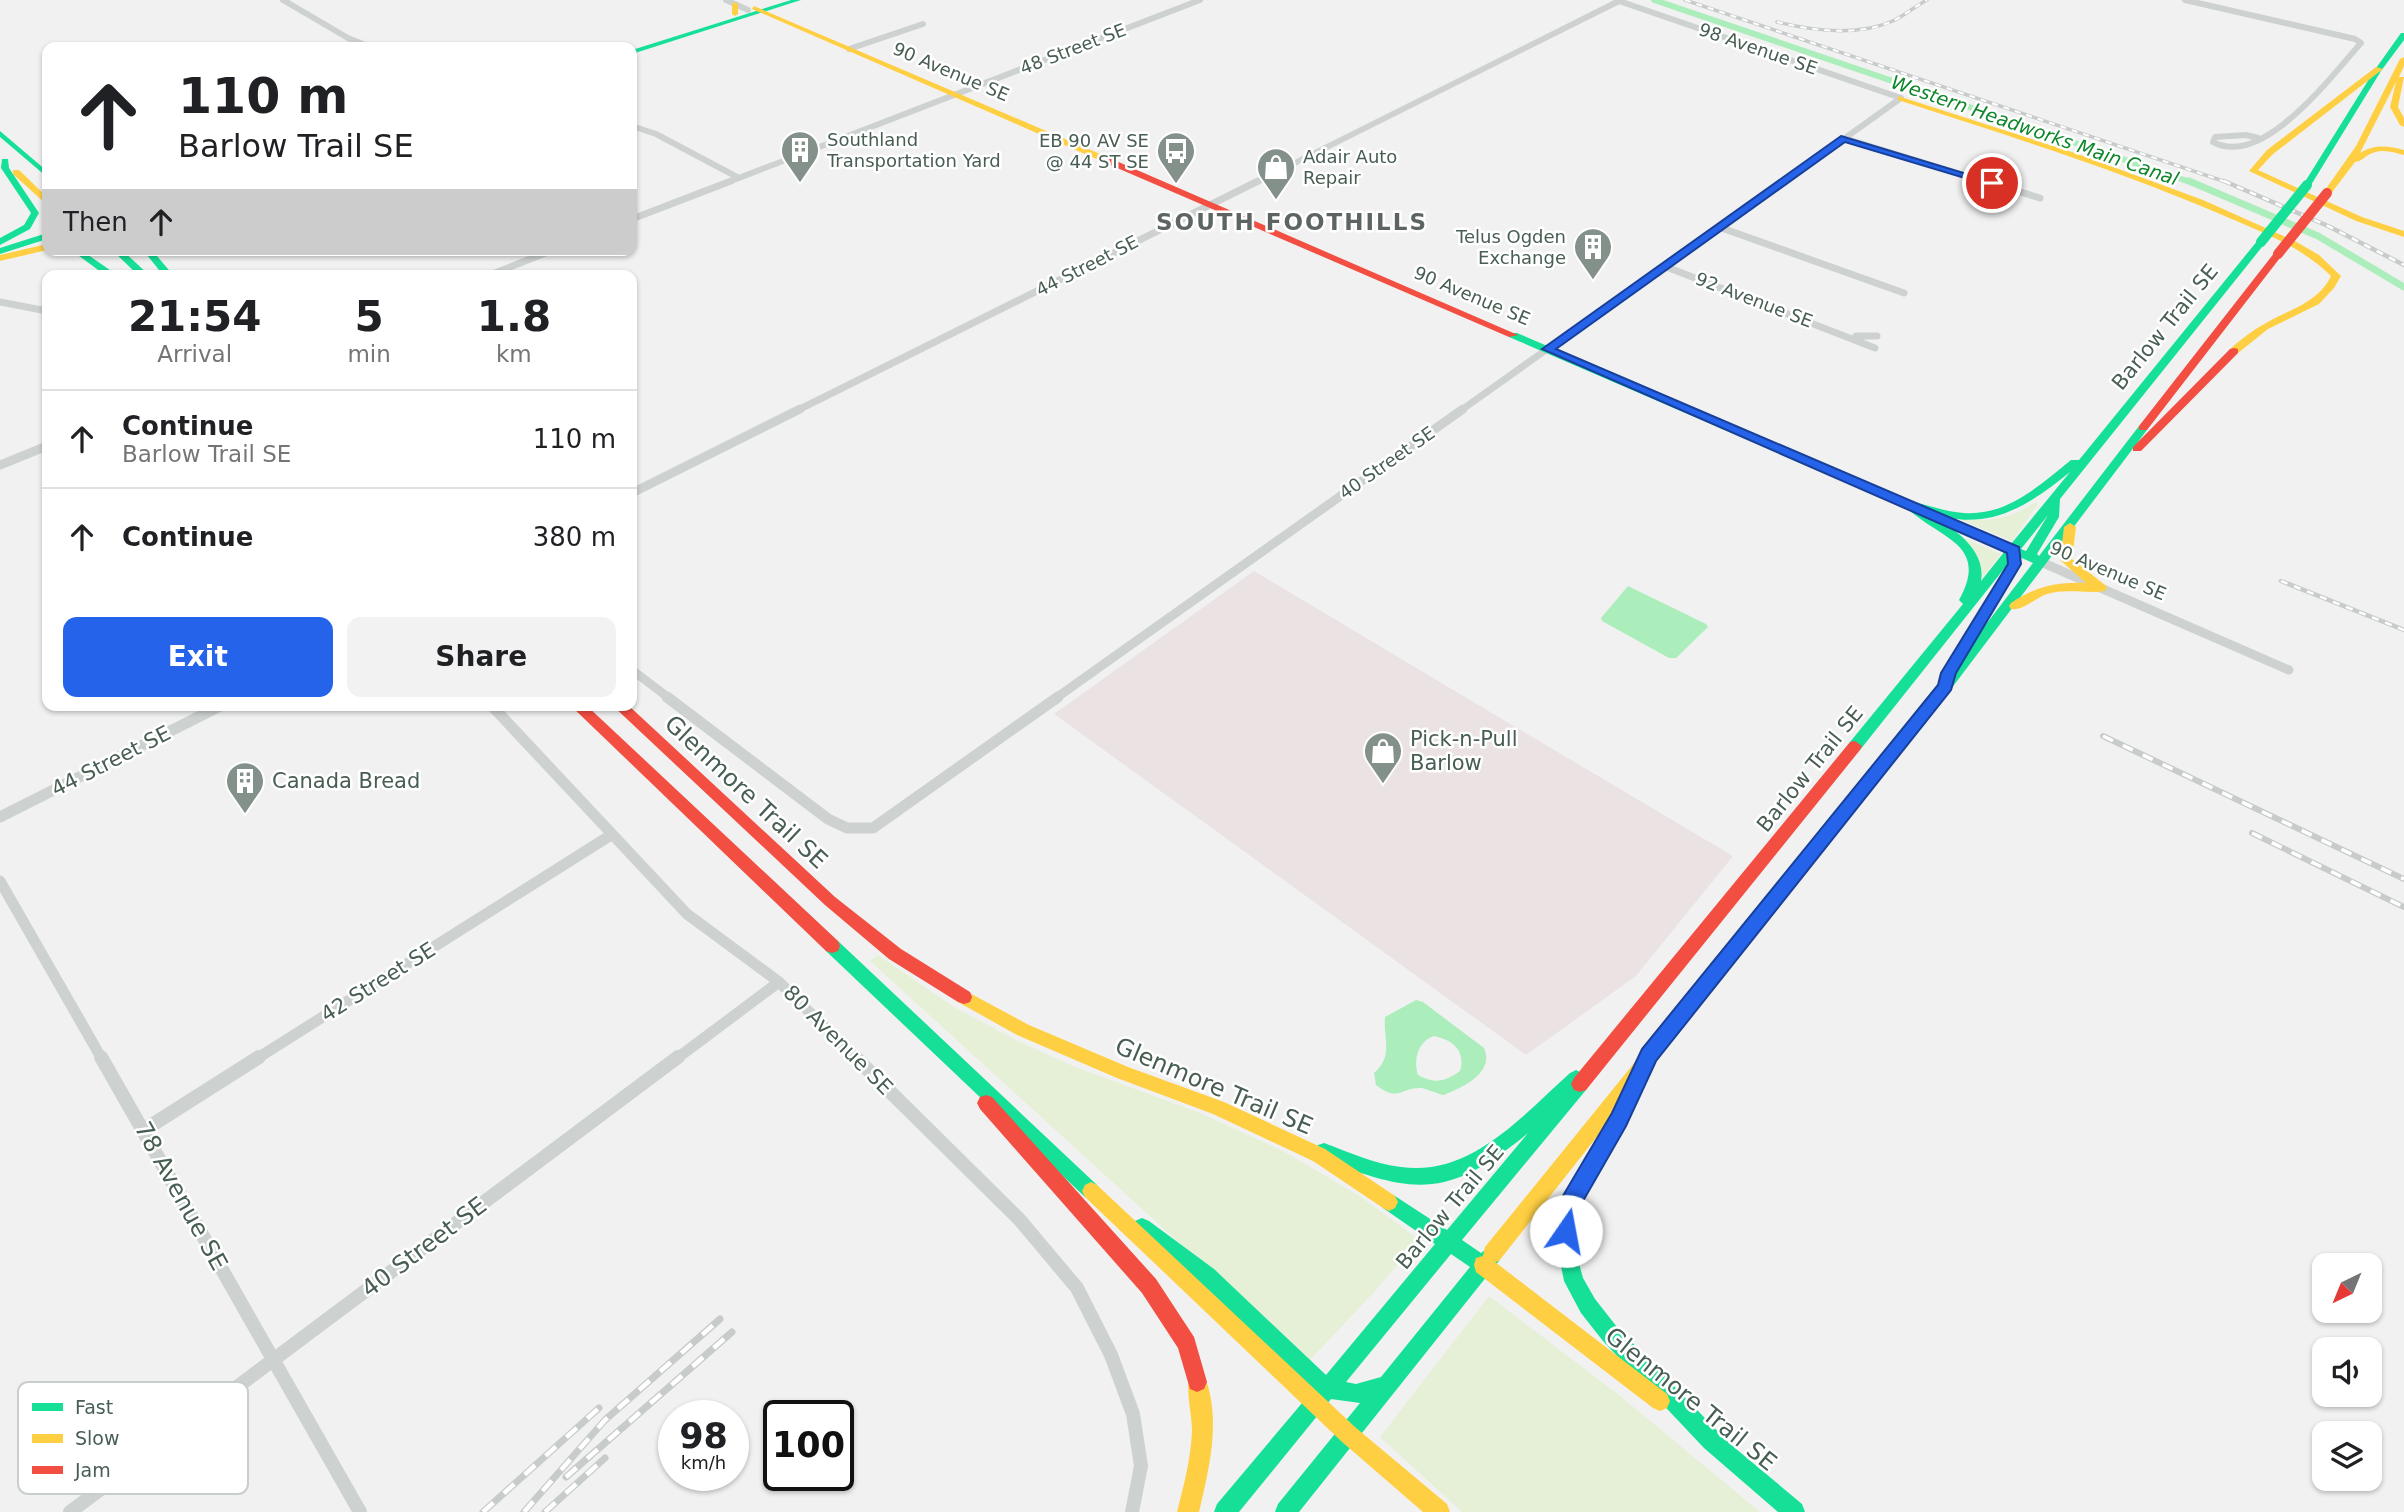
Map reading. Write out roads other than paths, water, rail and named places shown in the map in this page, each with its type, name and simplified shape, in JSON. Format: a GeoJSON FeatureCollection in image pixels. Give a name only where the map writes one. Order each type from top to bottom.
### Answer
{"type":"FeatureCollection","features":[{"type":"Feature","properties":{"kind":"main road"},"geometry":{"type":"LineString","coordinates":[[637,48],[755,10],[798,0]]}},
{"type":"Feature","properties":{"kind":"main road","name":"90 Avenue SE"},"geometry":{"type":"LineString","coordinates":[[755,10],[2041,562]]}},
{"type":"Feature","properties":{"kind":"main road","name":"Barlow Trail SE"},"geometry":{"type":"LineString","coordinates":[[1226,1512],[1326,1388],[1610,1049],[2307,185],[2379,69],[2404,35]]}},
{"type":"Feature","properties":{"kind":"main road","name":"Barlow Trail SE"},"geometry":{"type":"LineString","coordinates":[[1286,1512],[1946,686],[2071,520],[2345,171],[2404,59]]}},
{"type":"Feature","properties":{"kind":"main road"},"geometry":{"type":"LineString","coordinates":[[2379,69],[2270,152],[2253,171],[2359,219],[2404,234]]}},
{"type":"Feature","properties":{"kind":"main road"},"geometry":{"type":"LineString","coordinates":[[2404,71],[2394,107],[2404,125]]}},
{"type":"Feature","properties":{"kind":"main road"},"geometry":{"type":"LineString","coordinates":[[1901,98],[2214,208],[2303,249],[2328,265],[2336,276],[2334,286],[2323,296],[2266,326],[2236,348],[2146,440],[2108,473]]}},
{"type":"Feature","properties":{"kind":"main road"},"geometry":{"type":"LineString","coordinates":[[5,138],[22,146],[42,161]]}},
{"type":"Feature","properties":{"kind":"main road"},"geometry":{"type":"LineString","coordinates":[[5,138],[42,171]]}},
{"type":"Feature","properties":{"kind":"main road"},"geometry":{"type":"LineString","coordinates":[[2345,171],[2352,168],[2366,150],[2372,147],[2404,153]]}},
{"type":"Feature","properties":{"kind":"main road"},"geometry":{"type":"LineString","coordinates":[[2,159],[39,189]]}},
{"type":"Feature","properties":{"kind":"main road"},"geometry":{"type":"LineString","coordinates":[[0,244],[27,227],[35,213],[5,168],[2,159]]}},
{"type":"Feature","properties":{"kind":"main road"},"geometry":{"type":"LineString","coordinates":[[0,244],[42,237]]}},
{"type":"Feature","properties":{"kind":"main road"},"geometry":{"type":"LineString","coordinates":[[0,255],[42,238]]}},
{"type":"Feature","properties":{"kind":"main road"},"geometry":{"type":"LineString","coordinates":[[0,255],[42,248]]}},
{"type":"Feature","properties":{"kind":"main road"},"geometry":{"type":"LineString","coordinates":[[84,256],[105,270]]}},
{"type":"Feature","properties":{"kind":"main road"},"geometry":{"type":"LineString","coordinates":[[104,256],[119,270]]}},
{"type":"Feature","properties":{"kind":"main road"},"geometry":{"type":"LineString","coordinates":[[123,256],[138,270]]}},
{"type":"Feature","properties":{"kind":"main road"},"geometry":{"type":"LineString","coordinates":[[134,256],[149,270]]}},
{"type":"Feature","properties":{"kind":"main road"},"geometry":{"type":"LineString","coordinates":[[152,256],[164,270]]}},
{"type":"Feature","properties":{"kind":"main road"},"geometry":{"type":"LineString","coordinates":[[1906,504],[1966,517],[1992,516],[2012,510],[2100,443]]}},
{"type":"Feature","properties":{"kind":"main road"},"geometry":{"type":"LineString","coordinates":[[2041,562],[2031,556],[2032,551],[2053,517],[2059,492]]}},
{"type":"Feature","properties":{"kind":"main road"},"geometry":{"type":"LineString","coordinates":[[1906,504],[1955,538],[1966,549],[1976,571],[1975,582],[1941,639]]}},
{"type":"Feature","properties":{"kind":"main road"},"geometry":{"type":"LineString","coordinates":[[2071,520],[2066,560],[2101,588]]}},
{"type":"Feature","properties":{"kind":"main road"},"geometry":{"type":"LineString","coordinates":[[1946,686],[1948,673],[2014,564],[2014,551]]}},
{"type":"Feature","properties":{"kind":"main road"},"geometry":{"type":"LineString","coordinates":[[1996,622],[2042,587],[2064,584],[2101,588]]}},
{"type":"Feature","properties":{"kind":"main road"},"geometry":{"type":"LineString","coordinates":[[583,711],[1314,1403],[1439,1512]]}},
{"type":"Feature","properties":{"kind":"main road","name":"Glenmore Trail SE"},"geometry":{"type":"LineString","coordinates":[[625,711],[830,901],[895,954],[1023,1030],[1123,1073],[1266,1128],[1320,1155],[1483,1265],[1721,1449],[1794,1512]]}},
{"type":"Feature","properties":{"kind":"main road"},"geometry":{"type":"LineString","coordinates":[[1266,1128],[1366,1167],[1417,1177],[1440,1176],[1464,1168],[1484,1156],[1610,1049]]}},
{"type":"Feature","properties":{"kind":"main road"},"geometry":{"type":"LineString","coordinates":[[1649,1055],[1619,1120],[1569,1206],[1566,1231],[1568,1256],[1574,1281],[1588,1306],[1610,1334],[1721,1449]]}},
{"type":"Feature","properties":{"kind":"main road"},"geometry":{"type":"LineString","coordinates":[[962,1070],[993,1114],[1149,1286],[1187,1344],[1200,1391],[1202,1428],[1199,1468],[1188,1512]]}},
{"type":"Feature","properties":{"kind":"main road"},"geometry":{"type":"LineString","coordinates":[[1076,1177],[1207,1276],[1326,1388],[1347,1396],[1368,1393],[1386,1385]]}},
{"type":"Feature","properties":{"kind":"street"},"geometry":{"type":"LineString","coordinates":[[283,0],[358,42]]}},
{"type":"Feature","properties":{"kind":"street","name":"48 Street SE"},"geometry":{"type":"LineString","coordinates":[[637,217],[1200,0]]}},
{"type":"Feature","properties":{"kind":"street"},"geometry":{"type":"LineString","coordinates":[[2185,0],[2355,39],[2361,43],[2293,118],[2258,138],[2238,149],[2226,149],[2213,142],[2215,137],[2224,135],[2258,138]]}},
{"type":"Feature","properties":{"kind":"street","name":"98 Avenue SE"},"geometry":{"type":"LineString","coordinates":[[1617,1],[1901,98]]}},
{"type":"Feature","properties":{"kind":"street","name":"44 Street SE"},"geometry":{"type":"LineString","coordinates":[[637,491],[1617,1]]}},
{"type":"Feature","properties":{"kind":"street"},"geometry":{"type":"LineString","coordinates":[[849,49],[923,24]]}},
{"type":"Feature","properties":{"kind":"street","name":"40 Street SE"},"geometry":{"type":"LineString","coordinates":[[637,674],[828,819],[847,828],[873,828],[1901,98]]}},
{"type":"Feature","properties":{"kind":"street"},"geometry":{"type":"LineString","coordinates":[[637,128],[656,134],[738,177]]}},
{"type":"Feature","properties":{"kind":"street"},"geometry":{"type":"LineString","coordinates":[[1844,138],[2040,198]]}},
{"type":"Feature","properties":{"kind":"street"},"geometry":{"type":"LineString","coordinates":[[1719,227],[1904,293]]}},
{"type":"Feature","properties":{"kind":"street"},"geometry":{"type":"LineString","coordinates":[[503,270],[538,256]]}},
{"type":"Feature","properties":{"kind":"street","name":"92 Avenue SE"},"geometry":{"type":"LineString","coordinates":[[1664,266],[1843,335],[1877,343]]}},
{"type":"Feature","properties":{"kind":"street"},"geometry":{"type":"LineString","coordinates":[[1,302],[42,310]]}},
{"type":"Feature","properties":{"kind":"street"},"geometry":{"type":"LineString","coordinates":[[1843,335],[1865,350],[1862,353]]}},
{"type":"Feature","properties":{"kind":"street"},"geometry":{"type":"LineString","coordinates":[[0,465],[42,448]]}},
{"type":"Feature","properties":{"kind":"street","name":"90 Avenue SE"},"geometry":{"type":"LineString","coordinates":[[2041,562],[2289,670]]}},
{"type":"Feature","properties":{"kind":"street","name":"44 Street SE"},"geometry":{"type":"LineString","coordinates":[[0,817],[210,711]]}},
{"type":"Feature","properties":{"kind":"street","name":"80 Avenue SE"},"geometry":{"type":"LineString","coordinates":[[497,711],[688,914],[779,982],[1019,1219],[1077,1288],[1111,1355],[1133,1414],[1141,1466],[1132,1512]]}},
{"type":"Feature","properties":{"kind":"street","name":"42 Street SE"},"geometry":{"type":"LineString","coordinates":[[144,1130],[611,835]]}},
{"type":"Feature","properties":{"kind":"street","name":"78 Avenue SE"},"geometry":{"type":"LineString","coordinates":[[0,881],[360,1512]]}},
{"type":"Feature","properties":{"kind":"street","name":"40 Street SE"},"geometry":{"type":"LineString","coordinates":[[243,1382],[779,982]]}},
{"type":"Feature","properties":{"kind":"street","name":"40 Street SE"},"geometry":{"type":"LineString","coordinates":[[70,1512],[94,1494]]}},
{"type":"Feature","properties":{"kind":"waterway","name":"Western Headworks Main Canal"},"geometry":{"type":"LineString","coordinates":[[1654,0],[2193,183]]}},
{"type":"Feature","properties":{"kind":"waterway","name":"Western Headworks Main Canal"},"geometry":{"type":"LineString","coordinates":[[2189,181],[2318,236],[2404,287]]}},
{"type":"Feature","properties":{"kind":"railway"},"geometry":{"type":"LineString","coordinates":[[1685,0],[2227,182]]}},
{"type":"Feature","properties":{"kind":"railway"},"geometry":{"type":"LineString","coordinates":[[1777,22],[1821,30],[1867,29],[1895,20],[1927,0]]}},
{"type":"Feature","properties":{"kind":"railway"},"geometry":{"type":"LineString","coordinates":[[2227,182],[2328,226],[2404,265]]}},
{"type":"Feature","properties":{"kind":"railway"},"geometry":{"type":"LineString","coordinates":[[2281,581],[2404,630]]}},
{"type":"Feature","properties":{"kind":"railway"},"geometry":{"type":"LineString","coordinates":[[2103,736],[2404,879]]}},
{"type":"Feature","properties":{"kind":"railway"},"geometry":{"type":"LineString","coordinates":[[2252,833],[2404,907]]}},
{"type":"Feature","properties":{"kind":"railway"},"geometry":{"type":"LineString","coordinates":[[524,1512],[605,1420],[720,1319]]}},
{"type":"Feature","properties":{"kind":"railway"},"geometry":{"type":"LineString","coordinates":[[566,1477],[732,1332]]}},
{"type":"Feature","properties":{"kind":"railway"},"geometry":{"type":"LineString","coordinates":[[483,1512],[599,1408]]}},
{"type":"Feature","properties":{"kind":"railway"},"geometry":{"type":"LineString","coordinates":[[545,1512],[605,1458]]}},
{"type":"Feature","properties":{"kind":"place","name":"Southland Transportation Yard"},"geometry":{"type":"Point","coordinates":[800,184]}},
{"type":"Feature","properties":{"kind":"place","name":"EB 90 AV SE @ 44 ST SE"},"geometry":{"type":"Point","coordinates":[1176,185]}},
{"type":"Feature","properties":{"kind":"place","name":"Adair Auto Repair"},"geometry":{"type":"Point","coordinates":[1276,201]}},
{"type":"Feature","properties":{"kind":"place","name":"Telus Ogden Exchange"},"geometry":{"type":"Point","coordinates":[1593,281]}},
{"type":"Feature","properties":{"kind":"place","name":"Pick-n-Pull Barlow"},"geometry":{"type":"Point","coordinates":[1383,785]}},
{"type":"Feature","properties":{"kind":"place","name":"Canada Bread"},"geometry":{"type":"Point","coordinates":[245,815]}},
{"type":"Feature","properties":{"kind":"district","name":"SOUTH FOOTHILLS"},"geometry":{"type":"Point","coordinates":[1292,222]}}]}
